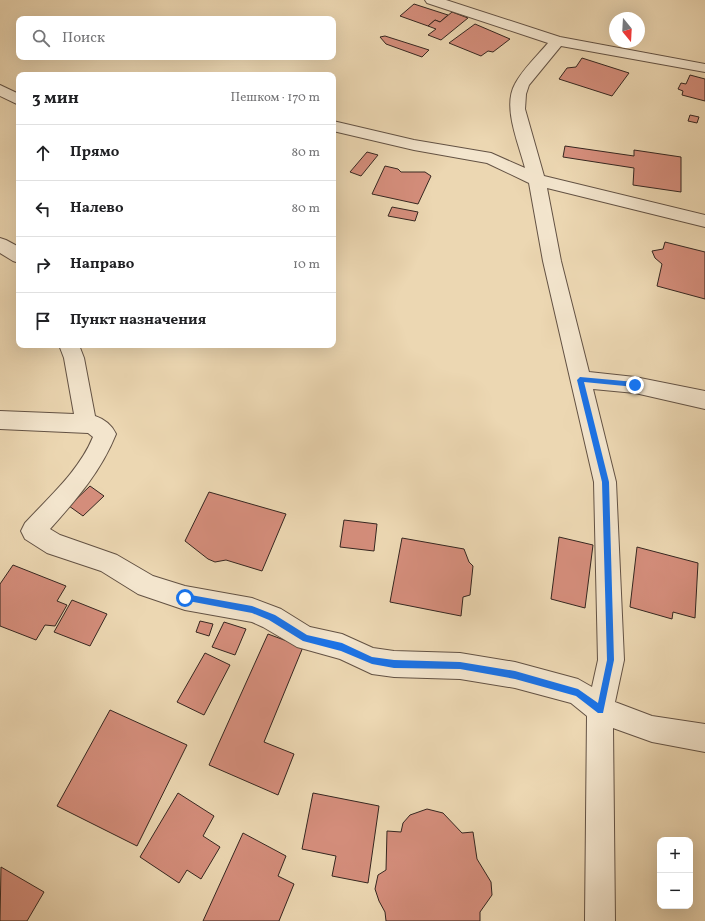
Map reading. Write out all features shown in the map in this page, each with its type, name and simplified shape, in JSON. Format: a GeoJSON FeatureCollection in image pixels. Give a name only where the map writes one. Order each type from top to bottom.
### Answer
{"type":"FeatureCollection","features":[{"type":"Feature","properties":{"kind":"street"},"geometry":{"type":"LineString","coordinates":[[432,0],[557,41],[705,68]]}},
{"type":"Feature","properties":{"kind":"street"},"geometry":{"type":"LineString","coordinates":[[557,41],[522,84],[518,94],[517,109],[537,180],[552,261],[605,482],[611,660],[600,710],[600,921]]}},
{"type":"Feature","properties":{"kind":"street"},"geometry":{"type":"LineString","coordinates":[[336,127],[414,144],[491,158],[537,180],[705,221]]}},
{"type":"Feature","properties":{"kind":"street"},"geometry":{"type":"LineString","coordinates":[[0,244],[16,254]]}},
{"type":"Feature","properties":{"kind":"street"},"geometry":{"type":"LineString","coordinates":[[70,348],[74,358],[86,424]]}},
{"type":"Feature","properties":{"kind":"street"},"geometry":{"type":"LineString","coordinates":[[580,380],[635,385],[705,400]]}},
{"type":"Feature","properties":{"kind":"street"},"geometry":{"type":"LineString","coordinates":[[0,420],[93,424],[105,434],[100,449],[71,489],[33,531],[55,545],[74,550],[109,563],[147,586],[185,598],[252,610],[272,618],[306,638],[342,647],[372,661],[394,664],[460,666],[515,675],[578,692],[600,710],[652,729],[705,738]]}},
{"type":"Feature","properties":{"kind":"building"},"geometry":{"type":"Polygon","coordinates":[[[414,4],[448,15],[440,22],[435,20],[428,26],[400,16],[414,4]]]}},
{"type":"Feature","properties":{"kind":"building"},"geometry":{"type":"Polygon","coordinates":[[[452,12],[468,18],[441,40],[428,35],[436,29],[428,26],[435,20],[440,22],[452,12]]]}},
{"type":"Feature","properties":{"kind":"building"},"geometry":{"type":"Polygon","coordinates":[[[475,24],[510,39],[493,52],[488,51],[481,56],[449,43],[475,24]]]}},
{"type":"Feature","properties":{"kind":"building"},"geometry":{"type":"Polygon","coordinates":[[[385,36],[429,50],[422,57],[386,44],[380,37],[385,36]]]}},
{"type":"Feature","properties":{"kind":"building"},"geometry":{"type":"Polygon","coordinates":[[[582,58],[629,73],[612,96],[559,79],[567,68],[576,67],[582,58]]]}},
{"type":"Feature","properties":{"kind":"building"},"geometry":{"type":"Polygon","coordinates":[[[690,75],[705,79],[705,101],[682,95],[683,91],[678,89],[681,83],[686,84],[690,75]]]}},
{"type":"Feature","properties":{"kind":"building"},"geometry":{"type":"Polygon","coordinates":[[[690,115],[699,117],[697,123],[688,121],[690,115]]]}},
{"type":"Feature","properties":{"kind":"building"},"geometry":{"type":"Polygon","coordinates":[[[565,146],[634,156],[634,150],[681,157],[681,192],[633,185],[634,168],[563,157],[565,146]]]}},
{"type":"Feature","properties":{"kind":"building"},"geometry":{"type":"Polygon","coordinates":[[[367,152],[378,155],[361,176],[350,172],[367,152]]]}},
{"type":"Feature","properties":{"kind":"building"},"geometry":{"type":"Polygon","coordinates":[[[385,166],[398,169],[401,172],[425,172],[431,176],[418,204],[372,194],[385,166]]]}},
{"type":"Feature","properties":{"kind":"building"},"geometry":{"type":"Polygon","coordinates":[[[392,207],[418,212],[415,221],[388,216],[392,207]]]}},
{"type":"Feature","properties":{"kind":"building"},"geometry":{"type":"Polygon","coordinates":[[[665,242],[705,252],[705,299],[657,286],[662,264],[655,258],[652,251],[663,249],[665,242]]]}},
{"type":"Feature","properties":{"kind":"building"},"geometry":{"type":"Polygon","coordinates":[[[90,486],[104,496],[83,516],[69,506],[90,486]]]}},
{"type":"Feature","properties":{"kind":"building"},"geometry":{"type":"Polygon","coordinates":[[[209,492],[286,514],[262,571],[226,560],[215,562],[208,559],[185,541],[209,492]]]}},
{"type":"Feature","properties":{"kind":"building"},"geometry":{"type":"Polygon","coordinates":[[[344,520],[377,524],[374,551],[340,547],[344,520]]]}},
{"type":"Feature","properties":{"kind":"building"},"geometry":{"type":"Polygon","coordinates":[[[559,537],[593,545],[585,608],[551,599],[559,537]]]}},
{"type":"Feature","properties":{"kind":"building"},"geometry":{"type":"Polygon","coordinates":[[[402,538],[464,549],[469,562],[473,566],[470,595],[463,597],[461,616],[390,602],[402,538]]]}},
{"type":"Feature","properties":{"kind":"building"},"geometry":{"type":"Polygon","coordinates":[[[637,547],[698,563],[695,618],[673,612],[672,619],[630,607],[637,547]]]}},
{"type":"Feature","properties":{"kind":"building"},"geometry":{"type":"Polygon","coordinates":[[[13,565],[66,586],[57,601],[67,605],[55,626],[45,625],[36,640],[0,626],[0,584],[13,565]]]}},
{"type":"Feature","properties":{"kind":"building"},"geometry":{"type":"Polygon","coordinates":[[[72,600],[107,614],[90,646],[54,632],[72,600]]]}},
{"type":"Feature","properties":{"kind":"building"},"geometry":{"type":"Polygon","coordinates":[[[200,621],[213,624],[209,636],[196,632],[200,621]]]}},
{"type":"Feature","properties":{"kind":"building"},"geometry":{"type":"Polygon","coordinates":[[[224,622],[246,629],[235,655],[212,647],[224,622]]]}},
{"type":"Feature","properties":{"kind":"building"},"geometry":{"type":"Polygon","coordinates":[[[268,634],[303,647],[264,742],[294,754],[278,795],[209,765],[268,634]]]}},
{"type":"Feature","properties":{"kind":"building"},"geometry":{"type":"Polygon","coordinates":[[[205,653],[230,665],[204,715],[177,702],[205,653]]]}},
{"type":"Feature","properties":{"kind":"building"},"geometry":{"type":"Polygon","coordinates":[[[110,710],[187,745],[137,846],[57,806],[110,710]]]}},
{"type":"Feature","properties":{"kind":"building"},"geometry":{"type":"Polygon","coordinates":[[[178,793],[214,816],[203,836],[220,847],[201,879],[187,870],[179,883],[140,857],[178,793]]]}},
{"type":"Feature","properties":{"kind":"building"},"geometry":{"type":"Polygon","coordinates":[[[313,793],[379,806],[368,883],[332,876],[336,856],[302,849],[313,793]]]}},
{"type":"Feature","properties":{"kind":"building"},"geometry":{"type":"Polygon","coordinates":[[[427,809],[443,813],[462,833],[473,832],[477,859],[491,882],[492,895],[480,912],[480,921],[386,921],[385,912],[375,889],[378,875],[386,870],[387,831],[401,832],[403,823],[410,815],[427,809]]]}},
{"type":"Feature","properties":{"kind":"building"},"geometry":{"type":"Polygon","coordinates":[[[243,833],[286,856],[278,876],[294,884],[279,921],[203,921],[243,833]]]}},
{"type":"Feature","properties":{"kind":"building"},"geometry":{"type":"Polygon","coordinates":[[[1,867],[44,892],[27,921],[0,921],[1,867]]]}},
{"type":"Feature","properties":{"kind":"route"},"geometry":{"type":"LineString","coordinates":[[185,598],[252,610],[272,618],[306,638],[342,647],[372,661],[394,664],[460,666],[515,675],[578,692],[600,710],[611,660],[605,482],[580,380],[635,385]]}}]}
